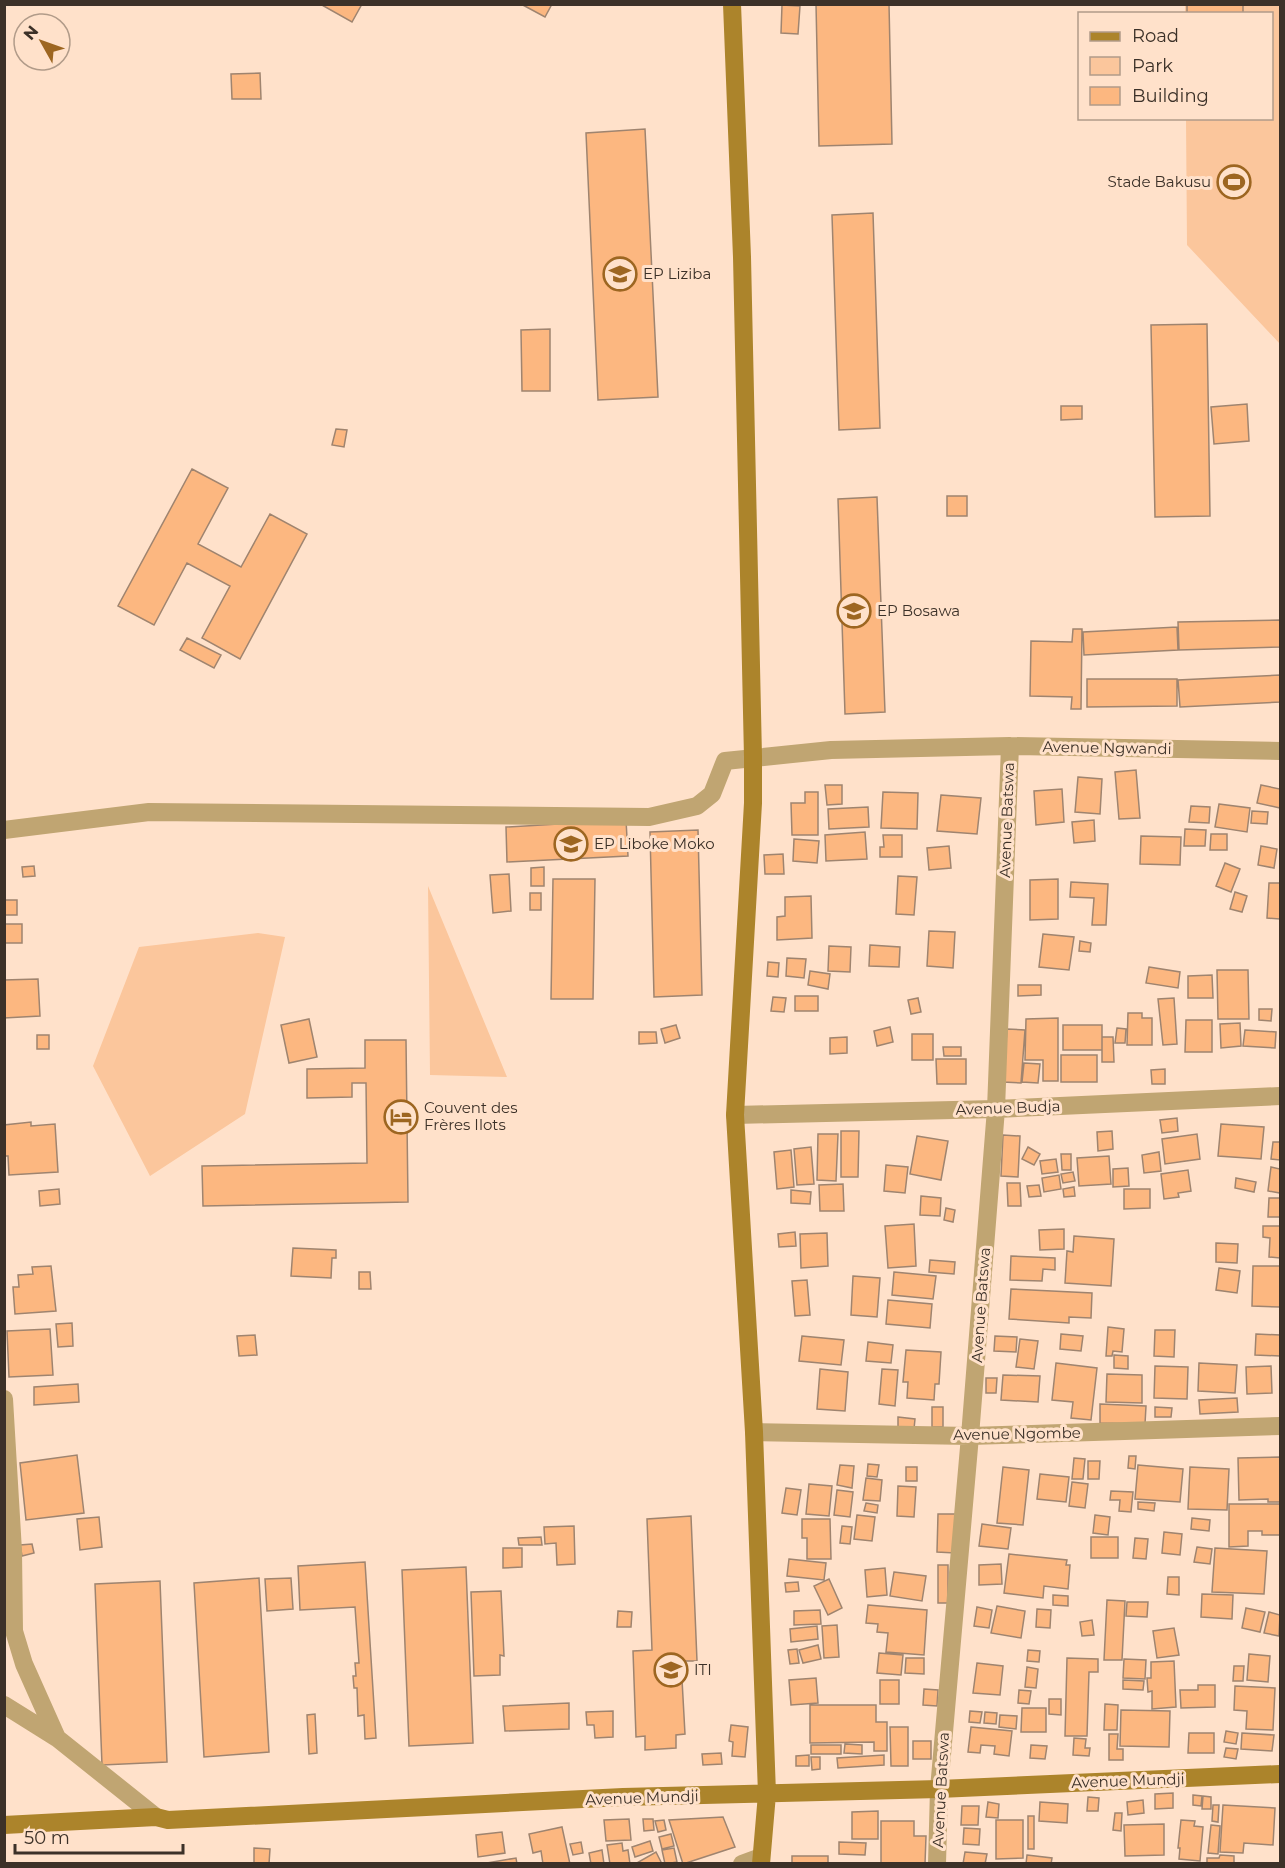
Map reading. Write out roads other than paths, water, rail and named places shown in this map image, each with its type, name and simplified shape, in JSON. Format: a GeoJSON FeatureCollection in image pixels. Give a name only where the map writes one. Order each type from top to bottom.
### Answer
{"type":"FeatureCollection","features":[{"type":"Feature","properties":{"kind":"street"},"geometry":{"type":"LineString","coordinates":[[732,4],[741,245],[753,757],[752,815],[735,1115],[754,1432],[767,1794],[761,1860],[742,1863]]}},
{"type":"Feature","properties":{"kind":"street","name":"Avenue Ngwandi"},"geometry":{"type":"LineString","coordinates":[[4,830],[149,812],[649,817],[697,806],[712,794],[725,760],[831,750],[1010,746],[1281,751]]}},
{"type":"Feature","properties":{"kind":"street","name":"Avenue Batswa"},"geometry":{"type":"LineString","coordinates":[[937,1863],[939,1789],[996,1109],[1010,746]]}},
{"type":"Feature","properties":{"kind":"street","name":"Avenue Budja"},"geometry":{"type":"LineString","coordinates":[[735,1115],[996,1109],[1281,1096]]}},
{"type":"Feature","properties":{"kind":"street"},"geometry":{"type":"LineString","coordinates":[[4,1399],[13,1551],[14,1631],[24,1664],[57,1738]]}},
{"type":"Feature","properties":{"kind":"street","name":"Avenue Ngombe"},"geometry":{"type":"LineString","coordinates":[[754,1432],[970,1436],[1281,1426]]}},
{"type":"Feature","properties":{"kind":"street"},"geometry":{"type":"LineString","coordinates":[[4,1705],[57,1738],[156,1817]]}},
{"type":"Feature","properties":{"kind":"street","name":"Avenue Mundji"},"geometry":{"type":"LineString","coordinates":[[4,1825],[156,1817],[168,1820],[623,1797],[939,1789],[1281,1774]]}},
{"type":"Feature","properties":{"kind":"place","name":"Stade Bakusu"},"geometry":{"type":"Point","coordinates":[1234,182]}},
{"type":"Feature","properties":{"kind":"place","name":"EP Liziba"},"geometry":{"type":"Point","coordinates":[620,274]}},
{"type":"Feature","properties":{"kind":"place","name":"EP Bosawa"},"geometry":{"type":"Point","coordinates":[854,611]}},
{"type":"Feature","properties":{"kind":"place","name":"EP Liboke Moko"},"geometry":{"type":"Point","coordinates":[571,844]}},
{"type":"Feature","properties":{"kind":"place","name":"Couvent des Frères Ilots"},"geometry":{"type":"Point","coordinates":[401,1117]}},
{"type":"Feature","properties":{"kind":"place","name":"ITI"},"geometry":{"type":"Point","coordinates":[671,1670]}}]}
